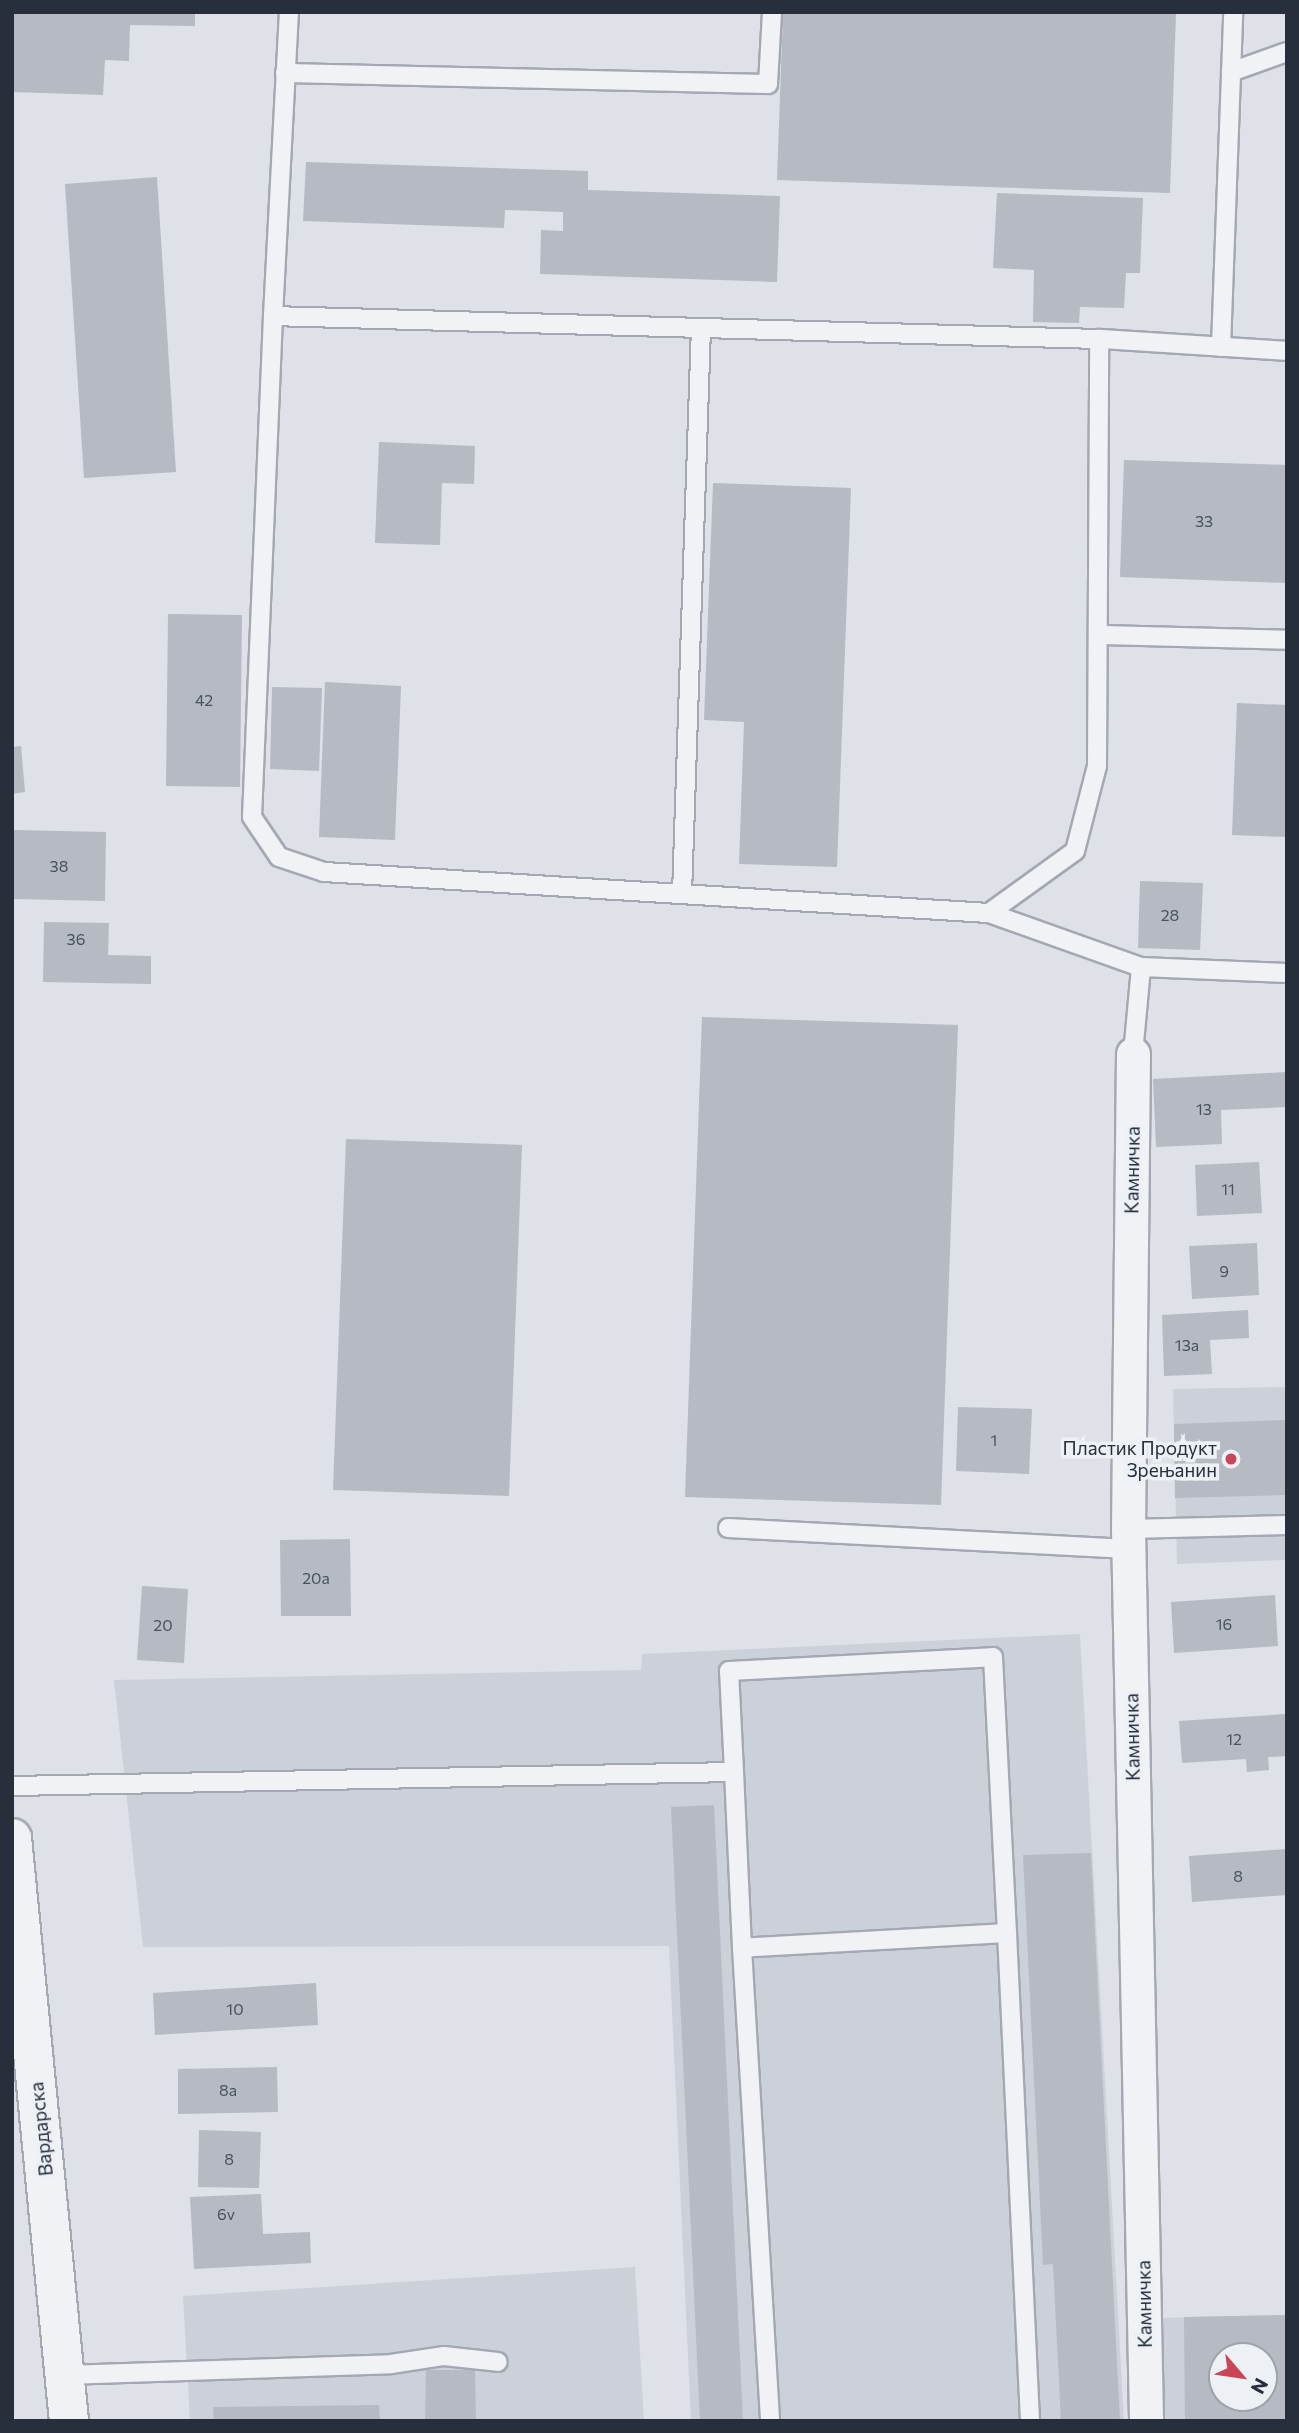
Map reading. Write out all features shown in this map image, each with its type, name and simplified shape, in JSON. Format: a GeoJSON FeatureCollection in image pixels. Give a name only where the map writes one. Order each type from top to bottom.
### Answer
{"type":"FeatureCollection","features":[{"type":"Feature","properties":{"kind":"street","name":"Камничка"},"geometry":{"type":"LineString","coordinates":[[1133,1054],[1128,1539],[1146,2421]]}},
{"type":"Feature","properties":{"kind":"street","name":"Вардарска"},"geometry":{"type":"LineString","coordinates":[[12,1838],[69,2421]]}},
{"type":"Feature","properties":{"kind":"lane"},"geometry":{"type":"LineString","coordinates":[[289,12],[252,817],[279,857],[324,872],[989,912],[1141,967],[1287,973]]}},
{"type":"Feature","properties":{"kind":"lane"},"geometry":{"type":"LineString","coordinates":[[285,74],[768,84],[772,12]]}},
{"type":"Feature","properties":{"kind":"lane"},"geometry":{"type":"LineString","coordinates":[[1221,347],[1233,12]]}},
{"type":"Feature","properties":{"kind":"lane"},"geometry":{"type":"LineString","coordinates":[[1231,72],[1287,52]]}},
{"type":"Feature","properties":{"kind":"lane"},"geometry":{"type":"LineString","coordinates":[[273,316],[1099,339],[1287,351]]}},
{"type":"Feature","properties":{"kind":"lane"},"geometry":{"type":"LineString","coordinates":[[682,894],[701,328]]}},
{"type":"Feature","properties":{"kind":"lane"},"geometry":{"type":"LineString","coordinates":[[989,912],[1075,851],[1097,766],[1102,635],[1099,339]]}},
{"type":"Feature","properties":{"kind":"lane"},"geometry":{"type":"LineString","coordinates":[[1102,635],[1287,640]]}},
{"type":"Feature","properties":{"kind":"lane"},"geometry":{"type":"LineString","coordinates":[[1133,1054],[1141,967]]}},
{"type":"Feature","properties":{"kind":"lane"},"geometry":{"type":"LineString","coordinates":[[728,1528],[1128,1539],[1287,1525]]}},
{"type":"Feature","properties":{"kind":"lane"},"geometry":{"type":"LineString","coordinates":[[770,2421],[742,1948],[729,1671],[993,1657],[1030,2421]]}},
{"type":"Feature","properties":{"kind":"lane"},"geometry":{"type":"LineString","coordinates":[[12,1786],[734,1772]]}},
{"type":"Feature","properties":{"kind":"lane"},"geometry":{"type":"LineString","coordinates":[[742,1948],[1007,1933]]}},
{"type":"Feature","properties":{"kind":"lane"},"geometry":{"type":"LineString","coordinates":[[65,2375],[391,2364],[444,2356],[498,2362]]}},
{"type":"Feature","properties":{"kind":"shaded area"},"geometry":{"type":"Polygon","coordinates":[[[1287,1387],[1287,1560],[1177,1564],[1173,1389],[1287,1387]]]}},
{"type":"Feature","properties":{"kind":"shaded area"},"geometry":{"type":"Polygon","coordinates":[[[1080,1634],[1124,2421],[691,2421],[669,1946],[143,1947],[114,1680],[641,1670],[642,1654],[1080,1634]]]}},
{"type":"Feature","properties":{"kind":"shaded area"},"geometry":{"type":"Polygon","coordinates":[[[635,2267],[644,2421],[190,2421],[183,2296],[635,2267]]]}},
{"type":"Feature","properties":{"kind":"shaded area"},"geometry":{"type":"Polygon","coordinates":[[[1287,2315],[1287,2421],[1158,2421],[1157,2318],[1287,2315]]]}},
{"type":"Feature","properties":{"kind":"building"},"geometry":{"type":"Polygon","coordinates":[[[12,12],[195,12],[195,26],[130,25],[129,61],[105,60],[103,95],[12,92],[12,12]]]}},
{"type":"Feature","properties":{"kind":"building"},"geometry":{"type":"Polygon","coordinates":[[[783,12],[1176,12],[1170,193],[777,180],[783,12]]]}},
{"type":"Feature","properties":{"kind":"building"},"geometry":{"type":"Polygon","coordinates":[[[306,162],[588,171],[588,190],[780,196],[777,282],[540,274],[541,230],[563,231],[563,212],[505,210],[504,228],[303,221],[306,162]]]}},
{"type":"Feature","properties":{"kind":"building"},"geometry":{"type":"Polygon","coordinates":[[[157,177],[176,472],[84,478],[65,184],[157,177]]]}},
{"type":"Feature","properties":{"kind":"building"},"geometry":{"type":"Polygon","coordinates":[[[997,193],[1143,198],[1140,273],[1126,273],[1124,308],[1080,307],[1079,323],[1033,322],[1034,270],[993,268],[997,193]]]}},
{"type":"Feature","properties":{"kind":"building"},"geometry":{"type":"Polygon","coordinates":[[[379,442],[475,446],[474,484],[442,483],[440,545],[375,543],[379,442]]]}},
{"type":"Feature","properties":{"kind":"building"},"geometry":{"type":"Polygon","coordinates":[[[1124,460],[1287,465],[1287,583],[1120,577],[1124,460]]]}},
{"type":"Feature","properties":{"kind":"building"},"geometry":{"type":"Polygon","coordinates":[[[713,483],[851,488],[837,867],[739,864],[744,722],[704,720],[713,483]]]}},
{"type":"Feature","properties":{"kind":"building"},"geometry":{"type":"Polygon","coordinates":[[[168,614],[242,615],[240,787],[166,786],[168,614]]]}},
{"type":"Feature","properties":{"kind":"building"},"geometry":{"type":"Polygon","coordinates":[[[325,682],[401,686],[395,840],[319,837],[325,682]]]}},
{"type":"Feature","properties":{"kind":"building"},"geometry":{"type":"Polygon","coordinates":[[[272,687],[322,688],[319,771],[270,769],[272,687]]]}},
{"type":"Feature","properties":{"kind":"building"},"geometry":{"type":"Polygon","coordinates":[[[1237,703],[1287,705],[1287,837],[1232,835],[1237,703]]]}},
{"type":"Feature","properties":{"kind":"building"},"geometry":{"type":"Polygon","coordinates":[[[21,746],[25,792],[12,794],[12,747],[21,746]]]}},
{"type":"Feature","properties":{"kind":"building"},"geometry":{"type":"Polygon","coordinates":[[[12,830],[106,832],[105,901],[12,899],[12,830]]]}},
{"type":"Feature","properties":{"kind":"building"},"geometry":{"type":"Polygon","coordinates":[[[1140,881],[1203,883],[1200,950],[1138,948],[1140,881]]]}},
{"type":"Feature","properties":{"kind":"building"},"geometry":{"type":"Polygon","coordinates":[[[44,922],[109,923],[108,955],[151,956],[151,984],[43,982],[44,922]]]}},
{"type":"Feature","properties":{"kind":"building"},"geometry":{"type":"Polygon","coordinates":[[[702,1017],[958,1025],[941,1505],[685,1497],[702,1017]]]}},
{"type":"Feature","properties":{"kind":"building"},"geometry":{"type":"Polygon","coordinates":[[[1287,1072],[1287,1107],[1221,1110],[1222,1144],[1156,1147],[1153,1079],[1287,1072]]]}},
{"type":"Feature","properties":{"kind":"building"},"geometry":{"type":"Polygon","coordinates":[[[346,1139],[522,1145],[509,1496],[333,1490],[346,1139]]]}},
{"type":"Feature","properties":{"kind":"building"},"geometry":{"type":"Polygon","coordinates":[[[1259,1162],[1262,1213],[1197,1216],[1195,1165],[1259,1162]]]}},
{"type":"Feature","properties":{"kind":"building"},"geometry":{"type":"Polygon","coordinates":[[[1257,1243],[1259,1295],[1192,1299],[1189,1246],[1257,1243]]]}},
{"type":"Feature","properties":{"kind":"building"},"geometry":{"type":"Polygon","coordinates":[[[1248,1310],[1249,1338],[1210,1340],[1212,1374],[1164,1376],[1162,1315],[1248,1310]]]}},
{"type":"Feature","properties":{"kind":"building"},"geometry":{"type":"Polygon","coordinates":[[[958,1407],[1032,1409],[1029,1474],[956,1471],[958,1407]]]}},
{"type":"Feature","properties":{"kind":"building","name":"Пластик Продукт Зрењанин"},"geometry":{"type":"Polygon","coordinates":[[[1287,1420],[1287,1495],[1175,1498],[1174,1424],[1287,1420]]]}},
{"type":"Feature","properties":{"kind":"building"},"geometry":{"type":"Polygon","coordinates":[[[350,1539],[351,1616],[281,1616],[280,1540],[350,1539]]]}},
{"type":"Feature","properties":{"kind":"building"},"geometry":{"type":"Polygon","coordinates":[[[142,1586],[188,1589],[184,1663],[137,1660],[142,1586]]]}},
{"type":"Feature","properties":{"kind":"building"},"geometry":{"type":"Polygon","coordinates":[[[1275,1595],[1278,1646],[1174,1653],[1171,1602],[1275,1595]]]}},
{"type":"Feature","properties":{"kind":"building"},"geometry":{"type":"Polygon","coordinates":[[[1287,1714],[1287,1756],[1268,1757],[1269,1770],[1247,1772],[1246,1759],[1182,1763],[1179,1721],[1287,1714]]]}},
{"type":"Feature","properties":{"kind":"building"},"geometry":{"type":"Polygon","coordinates":[[[714,1805],[743,2421],[700,2421],[671,1807],[714,1805]]]}},
{"type":"Feature","properties":{"kind":"building"},"geometry":{"type":"Polygon","coordinates":[[[1287,1849],[1287,1895],[1192,1902],[1189,1856],[1287,1849]]]}},
{"type":"Feature","properties":{"kind":"building"},"geometry":{"type":"Polygon","coordinates":[[[1091,1853],[1120,2421],[1061,2421],[1053,2264],[1043,2265],[1023,1855],[1091,1853]]]}},
{"type":"Feature","properties":{"kind":"building"},"geometry":{"type":"Polygon","coordinates":[[[316,1983],[318,2025],[155,2035],[153,1993],[316,1983]]]}},
{"type":"Feature","properties":{"kind":"building"},"geometry":{"type":"Polygon","coordinates":[[[277,2067],[278,2112],[178,2114],[178,2069],[277,2067]]]}},
{"type":"Feature","properties":{"kind":"building"},"geometry":{"type":"Polygon","coordinates":[[[199,2130],[261,2132],[259,2188],[198,2187],[199,2130]]]}},
{"type":"Feature","properties":{"kind":"building"},"geometry":{"type":"Polygon","coordinates":[[[261,2194],[263,2234],[310,2232],[311,2263],[194,2269],[190,2197],[261,2194]]]}},
{"type":"Feature","properties":{"kind":"building"},"geometry":{"type":"Polygon","coordinates":[[[1287,2315],[1287,2421],[1185,2421],[1184,2317],[1287,2315]]]}},
{"type":"Feature","properties":{"kind":"building"},"geometry":{"type":"Polygon","coordinates":[[[426,2370],[475,2370],[476,2421],[425,2421],[426,2370]]]}},
{"type":"Feature","properties":{"kind":"building"},"geometry":{"type":"Polygon","coordinates":[[[379,2405],[380,2421],[214,2421],[213,2407],[379,2405]]]}},
{"type":"Feature","properties":{"kind":"place","name":"Пластик Продукт Зрењанин"},"geometry":{"type":"Point","coordinates":[1231,1459]}}]}
